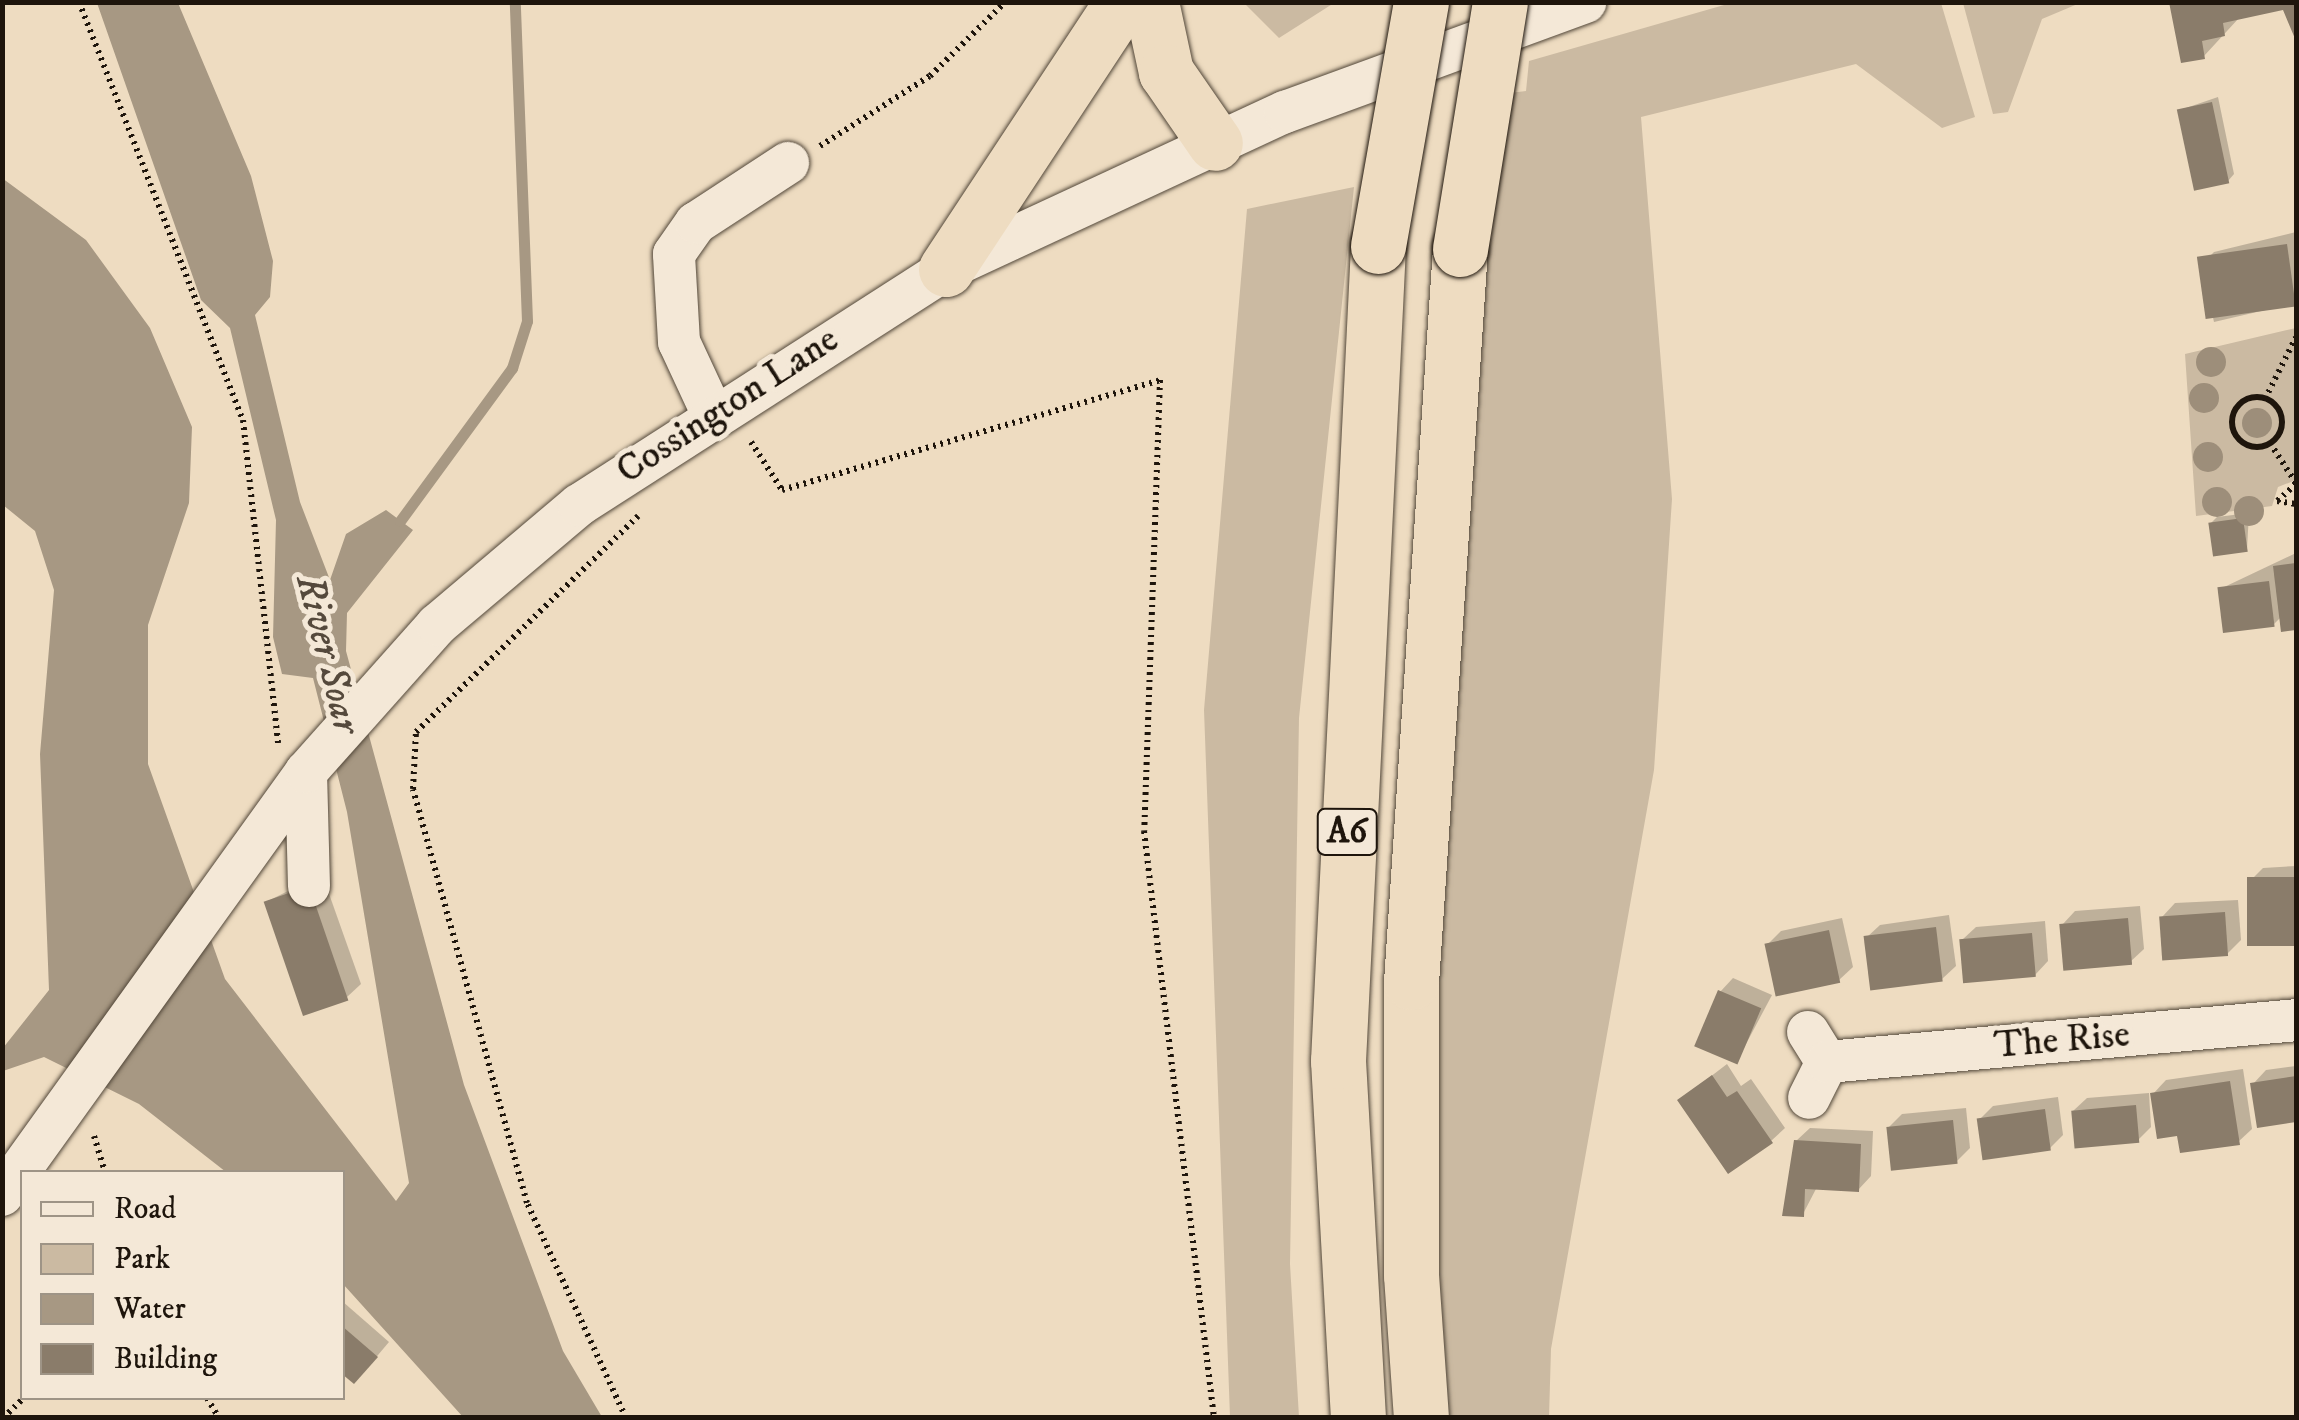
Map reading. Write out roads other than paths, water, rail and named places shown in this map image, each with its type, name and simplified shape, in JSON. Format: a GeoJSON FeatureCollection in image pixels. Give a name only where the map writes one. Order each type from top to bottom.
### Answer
{"type":"FeatureCollection","features":[{"type":"Feature","properties":{"kind":"highway"},"geometry":{"type":"LineString","coordinates":[[946,268],[1122,2]]}},
{"type":"Feature","properties":{"kind":"highway"},"geometry":{"type":"LineString","coordinates":[[1151,2],[1166,72],[1215,143]]}},
{"type":"Feature","properties":{"kind":"highway","name":"A6"},"geometry":{"type":"LineString","coordinates":[[1358,1418],[1338,1061],[1378,246],[1421,2]]}},
{"type":"Feature","properties":{"kind":"highway","name":"A6"},"geometry":{"type":"LineString","coordinates":[[1421,1418],[1410,1274],[1411,982],[1460,248],[1500,2]]}},
{"type":"Feature","properties":{"kind":"street","name":"Cossington Lane"},"geometry":{"type":"LineString","coordinates":[[20,1170],[295,787],[393,672],[498,570],[579,505],[719,408],[946,268],[1215,143],[1586,2]]}},
{"type":"Feature","properties":{"kind":"street"},"geometry":{"type":"LineString","coordinates":[[719,408],[679,342],[674,254],[696,223],[788,164]]}},
{"type":"Feature","properties":{"kind":"street"},"geometry":{"type":"LineString","coordinates":[[295,787],[309,886]]}},
{"type":"Feature","properties":{"kind":"street","name":"The Rise"},"geometry":{"type":"LineString","coordinates":[[1815,1064],[2296,1020]]}},
{"type":"Feature","properties":{"kind":"street","name":"Cossington Lane"},"geometry":{"type":"LineString","coordinates":[[2,1195],[20,1170]]}},
{"type":"Feature","properties":{"kind":"water","name":"River Soar"},"geometry":{"type":"Polygon","coordinates":[[[97,3],[178,3],[251,176],[273,261],[270,297],[255,315],[300,502],[330,580],[346,534],[386,510],[413,530],[347,613],[346,651],[464,1085],[563,1351],[602,1417],[463,1417],[345,1286],[345,1170],[223,1170],[139,1104],[44,1057],[3,1071],[3,1048],[49,990],[40,754],[54,590],[35,531],[3,505],[2,178],[86,240],[150,328],[192,427],[189,503],[148,625],[148,764],[225,979],[396,1201],[409,1183],[347,812],[313,678],[282,674],[273,637],[276,520],[230,328],[201,300],[97,3]]]}},
{"type":"Feature","properties":{"kind":"waterway"},"geometry":{"type":"LineString","coordinates":[[400,521],[512,368],[527,321],[515,2]]}}]}
